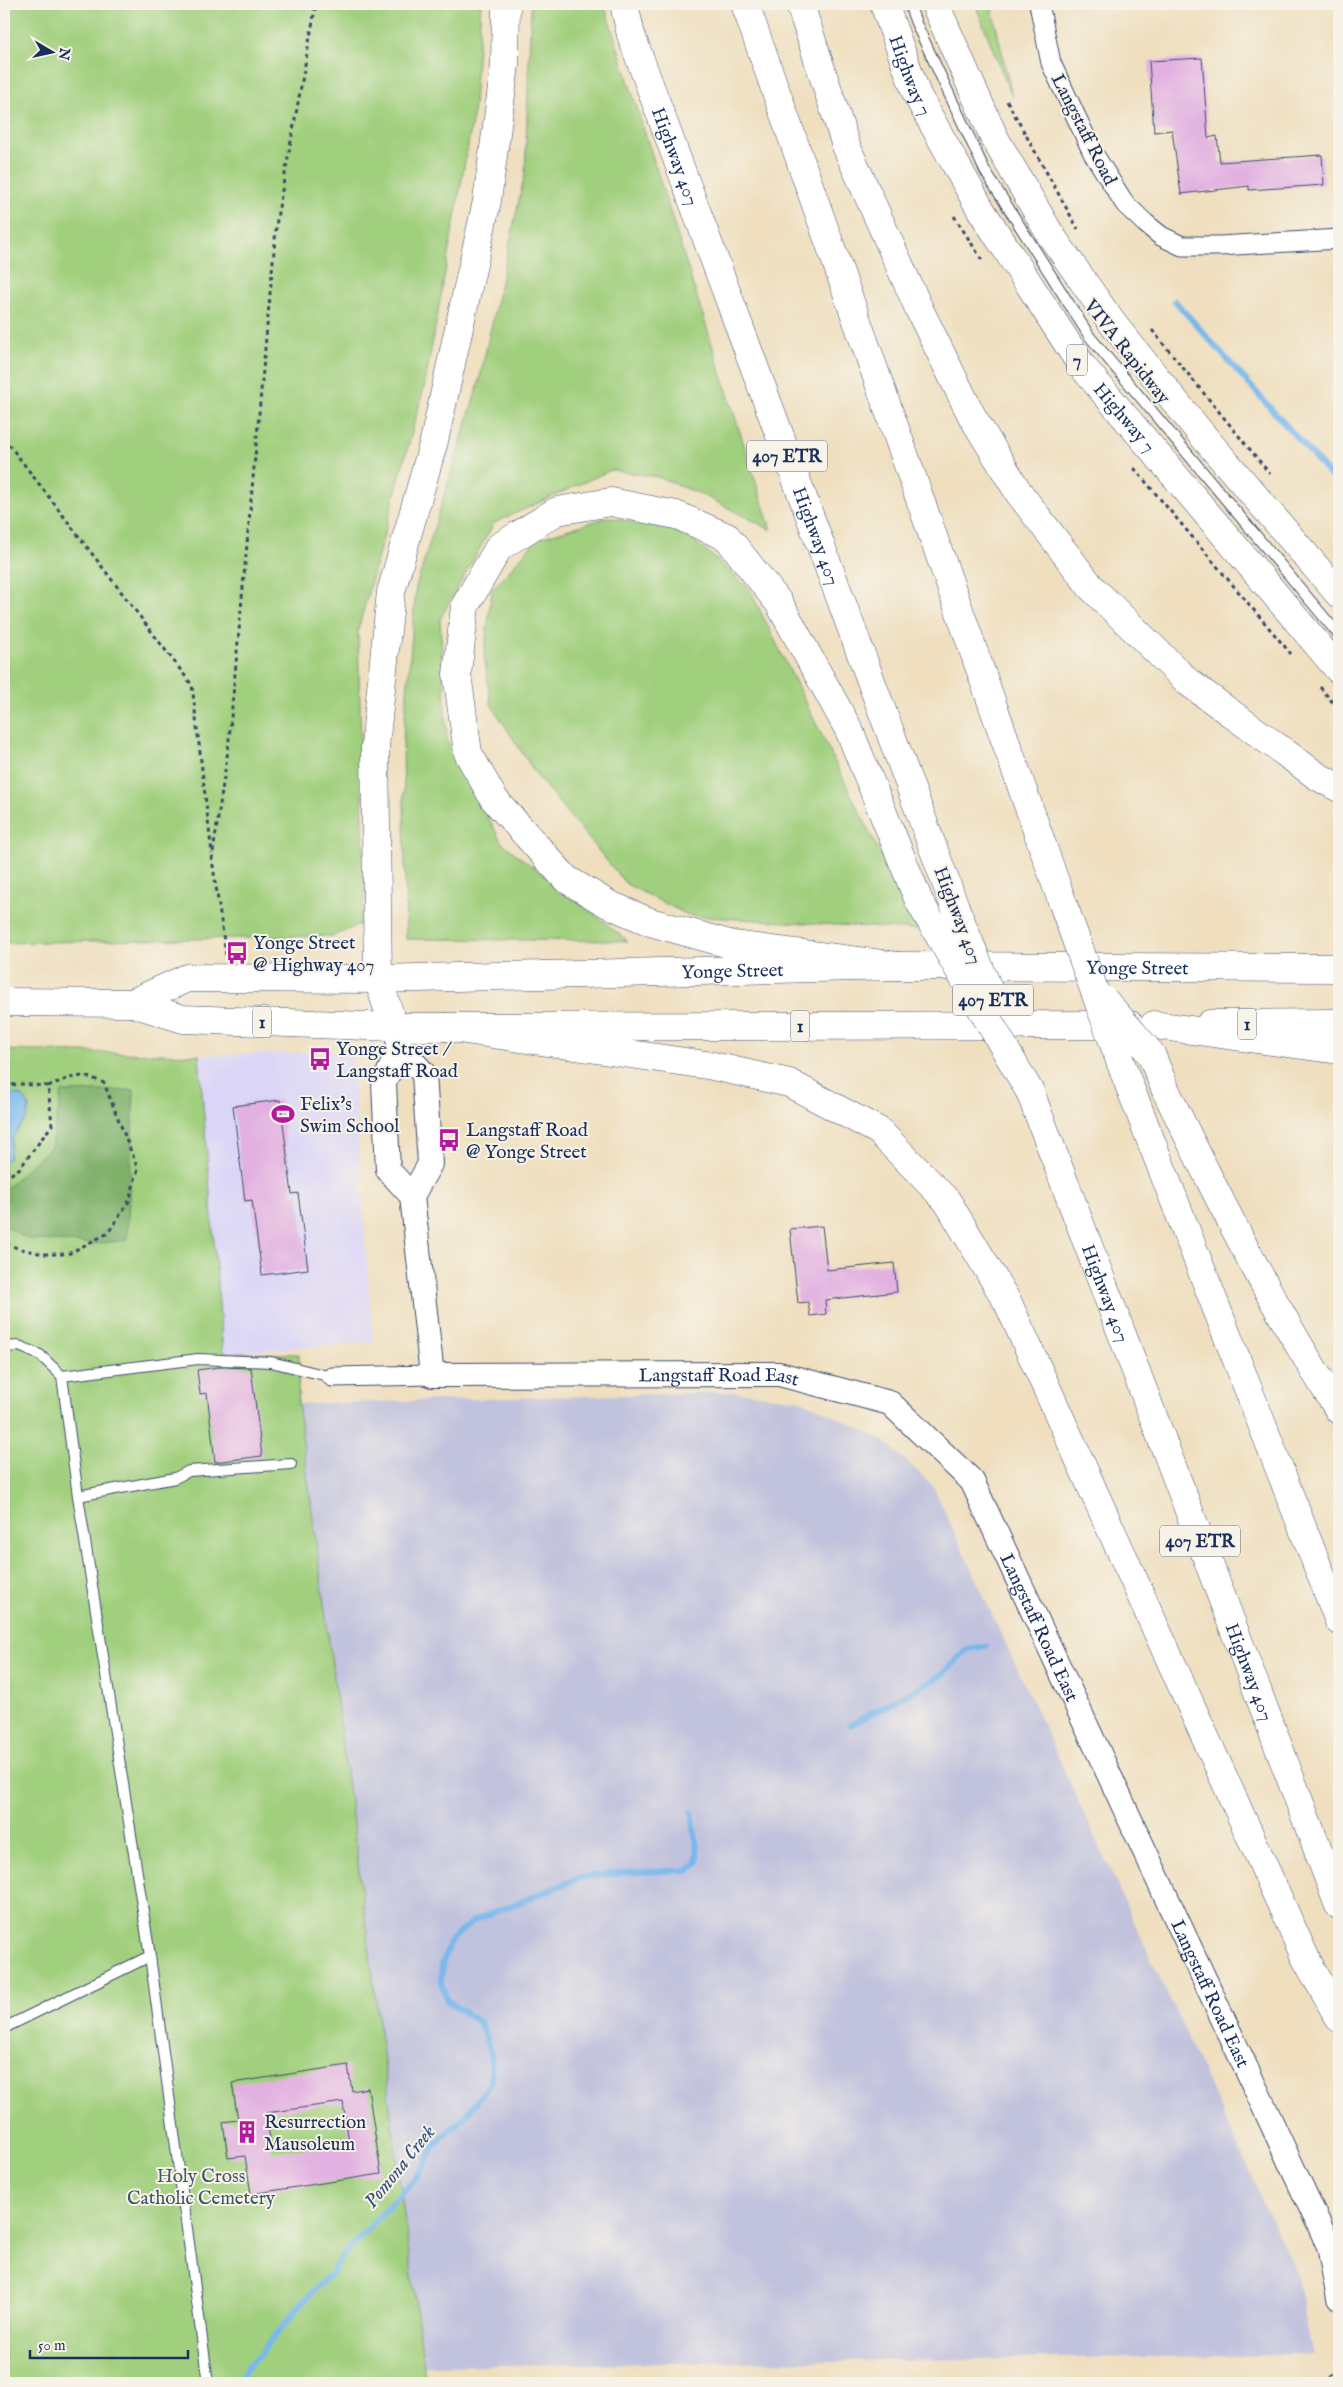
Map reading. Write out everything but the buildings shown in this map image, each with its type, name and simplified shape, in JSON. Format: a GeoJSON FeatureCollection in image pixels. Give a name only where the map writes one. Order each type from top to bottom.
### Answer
{"type":"FeatureCollection","features":[{"type":"Feature","properties":{"kind":"main road"},"geometry":{"type":"LineString","coordinates":[[397,1037],[378,979],[375,747],[391,592],[434,441],[487,201],[505,65],[506,4]]}},
{"type":"Feature","properties":{"kind":"main road","name":"Highway 407"},"geometry":{"type":"LineString","coordinates":[[624,4],[631,36],[955,906],[1030,1092],[1339,1906]]}},
{"type":"Feature","properties":{"kind":"main road"},"geometry":{"type":"LineString","coordinates":[[744,4],[1092,986],[1339,1621]]}},
{"type":"Feature","properties":{"kind":"main road"},"geometry":{"type":"LineString","coordinates":[[800,4],[850,154],[928,328],[972,416],[1019,493],[1091,587],[1188,682],[1317,776],[1339,788]]}},
{"type":"Feature","properties":{"kind":"main road","name":"Highway 7"},"geometry":{"type":"LineString","coordinates":[[884,4],[917,95],[981,210],[1082,366],[1339,670]]}},
{"type":"Feature","properties":{"kind":"main road"},"geometry":{"type":"LineString","coordinates":[[935,4],[994,138],[1050,234],[1131,346],[1203,436],[1339,594]]}},
{"type":"Feature","properties":{"kind":"main road"},"geometry":{"type":"LineString","coordinates":[[898,966],[733,945],[650,922],[608,904],[566,879],[494,799],[468,752],[457,674],[466,606],[499,547],[557,510],[611,502],[676,515],[728,537],[779,603],[849,730],[919,901],[1030,1092]]}},
{"type":"Feature","properties":{"kind":"main road","name":"Yonge Street"},"geometry":{"type":"LineString","coordinates":[[132,1003],[187,978],[378,979],[898,966],[1339,968]]}},
{"type":"Feature","properties":{"kind":"main road"},"geometry":{"type":"LineString","coordinates":[[1092,986],[1151,1054],[1166,1091],[1240,1241],[1309,1363],[1339,1410]]}},
{"type":"Feature","properties":{"kind":"main road","name":"Yonge Street"},"geometry":{"type":"LineString","coordinates":[[4,1002],[132,1003],[183,1019],[397,1037],[446,1027],[1339,1023]]}},
{"type":"Feature","properties":{"kind":"main road"},"geometry":{"type":"LineString","coordinates":[[1154,1025],[1339,1050]]}},
{"type":"Feature","properties":{"kind":"main road"},"geometry":{"type":"LineString","coordinates":[[446,1027],[713,1066],[789,1083],[879,1131],[946,1202],[1008,1304],[1306,1959],[1339,2018]]}},
{"type":"Feature","properties":{"kind":"street","name":"Langstaff Road"},"geometry":{"type":"LineString","coordinates":[[1039,4],[1051,63],[1093,153],[1125,204],[1145,224],[1161,236],[1182,246],[1220,246],[1339,239]]}},
{"type":"Feature","properties":{"kind":"street"},"geometry":{"type":"LineString","coordinates":[[397,1037],[384,1083],[388,1170],[412,1196]]}},
{"type":"Feature","properties":{"kind":"street"},"geometry":{"type":"LineString","coordinates":[[397,1037],[424,1074],[430,1164],[412,1196],[432,1375]]}},
{"type":"Feature","properties":{"kind":"street","name":"Langstaff Road East"},"geometry":{"type":"LineString","coordinates":[[332,1377],[779,1374],[890,1403],[972,1481],[1330,2246],[1339,2298]]}},
{"type":"Feature","properties":{"kind":"lane","name":"VIVA Rapidway"},"geometry":{"type":"LineString","coordinates":[[909,4],[985,171],[1090,337],[1339,635]]}},
{"type":"Feature","properties":{"kind":"lane"},"geometry":{"type":"LineString","coordinates":[[4,1347],[18,1346],[40,1355],[62,1376],[78,1496],[150,1956],[208,2383]]}},
{"type":"Feature","properties":{"kind":"lane"},"geometry":{"type":"LineString","coordinates":[[62,1376],[198,1359],[271,1362],[332,1377]]}},
{"type":"Feature","properties":{"kind":"lane"},"geometry":{"type":"LineString","coordinates":[[78,1496],[175,1478],[189,1471],[291,1464]]}},
{"type":"Feature","properties":{"kind":"lane"},"geometry":{"type":"LineString","coordinates":[[4,2028],[150,1956]]}},
{"type":"Feature","properties":{"kind":"path"},"geometry":{"type":"LineString","coordinates":[[212,859],[228,750],[277,218],[316,4]]}},
{"type":"Feature","properties":{"kind":"path"},"geometry":{"type":"LineString","coordinates":[[1005,99],[1080,233]]}},
{"type":"Feature","properties":{"kind":"path"},"geometry":{"type":"LineString","coordinates":[[1150,328],[1276,481]]}},
{"type":"Feature","properties":{"kind":"path"},"geometry":{"type":"LineString","coordinates":[[4,438],[192,685],[228,978]]}},
{"type":"Feature","properties":{"kind":"path"},"geometry":{"type":"LineString","coordinates":[[4,1086],[19,1084],[48,1086],[78,1075],[90,1076],[104,1083],[138,1169],[129,1201],[108,1233],[68,1254],[43,1254],[17,1248],[4,1242]]}},
{"type":"Feature","properties":{"kind":"path"},"geometry":{"type":"LineString","coordinates":[[4,1179],[20,1168],[52,1125],[48,1086]]}},
{"type":"Feature","properties":{"kind":"shaded area"},"geometry":{"type":"Polygon","coordinates":[[[351,1052],[373,1342],[223,1353],[199,1055],[351,1052]]]}},
{"type":"Feature","properties":{"kind":"shaded area"},"geometry":{"type":"Polygon","coordinates":[[[734,1392],[801,1400],[883,1440],[933,1486],[1296,2273],[1313,2355],[424,2366],[298,1404],[734,1392]]]}},
{"type":"Feature","properties":{"kind":"green space"},"geometry":{"type":"Polygon","coordinates":[[[4,4],[481,4],[473,117],[425,384],[358,630],[365,897],[359,925],[333,936],[4,943],[4,4]]]}},
{"type":"Feature","properties":{"kind":"green space"},"geometry":{"type":"Polygon","coordinates":[[[531,4],[604,4],[771,530],[703,495],[658,477],[611,470],[494,523],[440,619],[447,740],[502,843],[628,941],[406,939],[403,740],[416,587],[479,382],[525,173],[531,4]]]}},
{"type":"Feature","properties":{"kind":"green space"},"geometry":{"type":"Polygon","coordinates":[[[975,4],[991,4],[1012,97],[975,4]]]}},
{"type":"Feature","properties":{"kind":"green space"},"geometry":{"type":"Polygon","coordinates":[[[608,517],[684,532],[749,588],[918,930],[690,916],[626,884],[537,776],[491,704],[484,655],[492,590],[537,539],[608,517]]]}},
{"type":"Feature","properties":{"kind":"green space","name":"Holy Cross Catholic Cemetery"},"geometry":{"type":"Polygon","coordinates":[[[4,1050],[199,1055],[223,1353],[299,1354],[298,1404],[426,2383],[4,2383],[4,1050]]]}},
{"type":"Feature","properties":{"kind":"green space"},"geometry":{"type":"Polygon","coordinates":[[[134,1090],[127,1240],[94,1244],[27,1239],[4,1225],[4,1190],[51,1147],[62,1092],[134,1090]]]}},
{"type":"Feature","properties":{"kind":"water"},"geometry":{"type":"Polygon","coordinates":[[[14,1094],[23,1096],[29,1106],[27,1118],[12,1137],[9,1159],[4,1161],[4,1100],[14,1094]]]}},
{"type":"Feature","properties":{"kind":"waterway"},"geometry":{"type":"LineString","coordinates":[[1175,301],[1339,485]]}},
{"type":"Feature","properties":{"kind":"waterway","name":"Pomona Creek"},"geometry":{"type":"LineString","coordinates":[[850,1725],[942,1675],[967,1649],[986,1646]]}},
{"type":"Feature","properties":{"kind":"waterway","name":"Pomona Creek"},"geometry":{"type":"LineString","coordinates":[[236,2383],[304,2300],[329,2276],[343,2255],[415,2179],[428,2159],[433,2146],[468,2113],[492,2081],[491,2053],[480,2023],[447,2000],[441,1983],[442,1965],[451,1940],[473,1921],[579,1878],[617,1873],[689,1870],[697,1863],[692,1812]]}},
{"type":"Feature","properties":{"kind":"place","name":"Yonge Street @ Highway 407"},"geometry":{"type":"Point","coordinates":[237,953]}},
{"type":"Feature","properties":{"kind":"place","name":"Yonge Street / Langstaff Road"},"geometry":{"type":"Point","coordinates":[320,1059]}},
{"type":"Feature","properties":{"kind":"place","name":"Felix's Swim School"},"geometry":{"type":"Point","coordinates":[283,1114]}},
{"type":"Feature","properties":{"kind":"place","name":"Langstaff Road @ Yonge Street"},"geometry":{"type":"Point","coordinates":[449,1140]}},
{"type":"Feature","properties":{"kind":"place","name":"Resurrection Mausoleum"},"geometry":{"type":"Point","coordinates":[247,2132]}}]}
